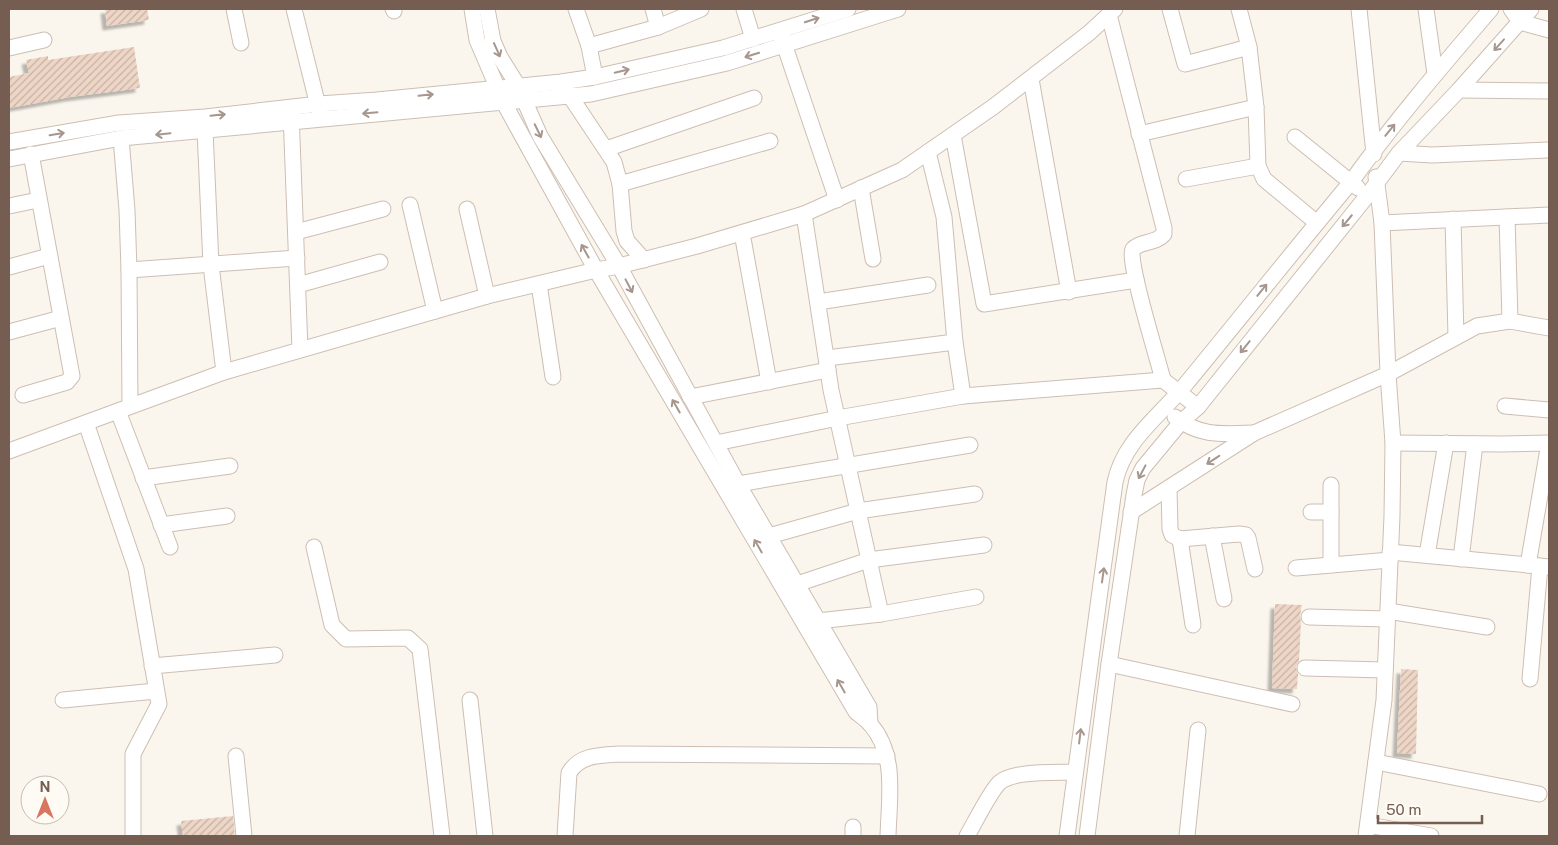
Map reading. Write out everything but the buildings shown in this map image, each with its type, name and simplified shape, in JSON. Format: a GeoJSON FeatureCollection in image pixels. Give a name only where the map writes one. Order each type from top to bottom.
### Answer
{"type":"FeatureCollection","features":[{"type":"Feature","properties":{"kind":"street"},"geometry":{"type":"LineString","coordinates":[[234,9],[241,43]]}},
{"type":"Feature","properties":{"kind":"street"},"geometry":{"type":"LineString","coordinates":[[294,9],[319,111]]}},
{"type":"Feature","properties":{"kind":"street"},"geometry":{"type":"LineString","coordinates":[[472,9],[477,40],[504,103],[596,270],[856,712],[870,724],[884,745],[889,780],[888,836]]}},
{"type":"Feature","properties":{"kind":"street"},"geometry":{"type":"LineString","coordinates":[[487,9],[493,41],[500,57],[518,86],[540,136],[619,266],[738,484],[869,707],[870,724]]}},
{"type":"Feature","properties":{"kind":"street"},"geometry":{"type":"LineString","coordinates":[[576,9],[589,46],[594,76]]}},
{"type":"Feature","properties":{"kind":"street"},"geometry":{"type":"LineString","coordinates":[[653,9],[658,27]]}},
{"type":"Feature","properties":{"kind":"street"},"geometry":{"type":"LineString","coordinates":[[589,46],[658,27],[701,9]]}},
{"type":"Feature","properties":{"kind":"street"},"geometry":{"type":"LineString","coordinates":[[744,9],[753,39]]}},
{"type":"Feature","properties":{"kind":"street"},"geometry":{"type":"LineString","coordinates":[[319,111],[377,100],[561,82],[594,76],[723,48],[848,9]]}},
{"type":"Feature","properties":{"kind":"street"},"geometry":{"type":"LineString","coordinates":[[9,159],[122,138],[205,130],[291,114],[319,111],[504,103],[591,94],[727,63],[898,9]]}},
{"type":"Feature","properties":{"kind":"street"},"geometry":{"type":"LineString","coordinates":[[1170,9],[1185,64],[1249,47]]}},
{"type":"Feature","properties":{"kind":"street"},"geometry":{"type":"LineString","coordinates":[[1239,9],[1249,47],[1256,107],[1258,166],[1264,179],[1317,223]]}},
{"type":"Feature","properties":{"kind":"street"},"geometry":{"type":"LineString","coordinates":[[1359,9],[1382,223],[1388,374],[1393,443],[1384,700],[1367,831],[1431,836]]}},
{"type":"Feature","properties":{"kind":"street"},"geometry":{"type":"LineString","coordinates":[[1426,9],[1435,74]]}},
{"type":"Feature","properties":{"kind":"street"},"geometry":{"type":"LineString","coordinates":[[1067,836],[1117,472],[1121,461],[1131,444],[1180,392],[1351,182],[1435,74],[1491,9]]}},
{"type":"Feature","properties":{"kind":"street"},"geometry":{"type":"LineString","coordinates":[[1511,9],[1520,22],[1549,30]]}},
{"type":"Feature","properties":{"kind":"street"},"geometry":{"type":"LineString","coordinates":[[1088,836],[1131,512],[1137,480],[1143,468],[1181,422],[1198,407],[1367,196],[1399,153],[1531,9]]}},
{"type":"Feature","properties":{"kind":"street"},"geometry":{"type":"LineString","coordinates":[[9,448],[86,423],[224,372],[488,296],[644,260],[804,214],[902,170],[1031,79],[1089,33],[1112,12],[1139,134],[1164,234],[1158,239],[1133,249],[1131,259],[1163,380],[1198,407]]}},
{"type":"Feature","properties":{"kind":"street"},"geometry":{"type":"LineString","coordinates":[[780,31],[836,200]]}},
{"type":"Feature","properties":{"kind":"street"},"geometry":{"type":"LineString","coordinates":[[9,48],[44,40]]}},
{"type":"Feature","properties":{"kind":"street"},"geometry":{"type":"LineString","coordinates":[[1031,79],[1069,292]]}},
{"type":"Feature","properties":{"kind":"street"},"geometry":{"type":"LineString","coordinates":[[561,82],[614,162],[620,184],[624,231],[627,240],[644,260]]}},
{"type":"Feature","properties":{"kind":"street"},"geometry":{"type":"LineString","coordinates":[[1458,90],[1549,91]]}},
{"type":"Feature","properties":{"kind":"street"},"geometry":{"type":"LineString","coordinates":[[606,149],[754,98]]}},
{"type":"Feature","properties":{"kind":"street"},"geometry":{"type":"LineString","coordinates":[[1139,134],[1256,107]]}},
{"type":"Feature","properties":{"kind":"street"},"geometry":{"type":"LineString","coordinates":[[9,142],[119,123],[205,116],[291,114]]}},
{"type":"Feature","properties":{"kind":"street"},"geometry":{"type":"LineString","coordinates":[[291,114],[300,350]]}},
{"type":"Feature","properties":{"kind":"street"},"geometry":{"type":"LineString","coordinates":[[205,130],[211,265],[224,372]]}},
{"type":"Feature","properties":{"kind":"street"},"geometry":{"type":"LineString","coordinates":[[953,135],[984,304],[1136,280]]}},
{"type":"Feature","properties":{"kind":"street"},"geometry":{"type":"LineString","coordinates":[[1295,137],[1367,196]]}},
{"type":"Feature","properties":{"kind":"street"},"geometry":{"type":"LineString","coordinates":[[122,138],[128,210],[129,270],[124,409],[143,478],[170,547]]}},
{"type":"Feature","properties":{"kind":"street"},"geometry":{"type":"LineString","coordinates":[[620,184],[770,140]]}},
{"type":"Feature","properties":{"kind":"street"},"geometry":{"type":"LineString","coordinates":[[1399,153],[1432,155],[1548,150]]}},
{"type":"Feature","properties":{"kind":"street"},"geometry":{"type":"LineString","coordinates":[[928,152],[944,217],[954,342],[963,396]]}},
{"type":"Feature","properties":{"kind":"street"},"geometry":{"type":"LineString","coordinates":[[23,395],[67,382],[72,376],[30,154]]}},
{"type":"Feature","properties":{"kind":"street"},"geometry":{"type":"LineString","coordinates":[[1186,179],[1258,166]]}},
{"type":"Feature","properties":{"kind":"street"},"geometry":{"type":"LineString","coordinates":[[861,188],[874,259]]}},
{"type":"Feature","properties":{"kind":"street"},"geometry":{"type":"LineString","coordinates":[[9,206],[38,200]]}},
{"type":"Feature","properties":{"kind":"street"},"geometry":{"type":"LineString","coordinates":[[410,205],[436,311]]}},
{"type":"Feature","properties":{"kind":"street"},"geometry":{"type":"LineString","coordinates":[[296,232],[383,209]]}},
{"type":"Feature","properties":{"kind":"street"},"geometry":{"type":"LineString","coordinates":[[467,209],[488,296]]}},
{"type":"Feature","properties":{"kind":"street"},"geometry":{"type":"LineString","coordinates":[[804,214],[838,418],[881,614]]}},
{"type":"Feature","properties":{"kind":"street"},"geometry":{"type":"LineString","coordinates":[[1382,223],[1549,215]]}},
{"type":"Feature","properties":{"kind":"street"},"geometry":{"type":"LineString","coordinates":[[1507,218],[1510,321]]}},
{"type":"Feature","properties":{"kind":"street"},"geometry":{"type":"LineString","coordinates":[[1453,219],[1456,337]]}},
{"type":"Feature","properties":{"kind":"street"},"geometry":{"type":"LineString","coordinates":[[742,233],[769,382]]}},
{"type":"Feature","properties":{"kind":"street"},"geometry":{"type":"LineString","coordinates":[[9,267],[50,256]]}},
{"type":"Feature","properties":{"kind":"street"},"geometry":{"type":"LineString","coordinates":[[129,270],[297,258]]}},
{"type":"Feature","properties":{"kind":"street"},"geometry":{"type":"LineString","coordinates":[[298,285],[380,262]]}},
{"type":"Feature","properties":{"kind":"street"},"geometry":{"type":"LineString","coordinates":[[539,284],[553,377]]}},
{"type":"Feature","properties":{"kind":"street"},"geometry":{"type":"LineString","coordinates":[[818,302],[928,285]]}},
{"type":"Feature","properties":{"kind":"street"},"geometry":{"type":"LineString","coordinates":[[9,332],[61,318]]}},
{"type":"Feature","properties":{"kind":"street"},"geometry":{"type":"LineString","coordinates":[[1131,512],[1254,433],[1388,374],[1477,326],[1510,321],[1549,328]]}},
{"type":"Feature","properties":{"kind":"street"},"geometry":{"type":"LineString","coordinates":[[690,397],[769,382],[828,364],[954,342]]}},
{"type":"Feature","properties":{"kind":"street"},"geometry":{"type":"LineString","coordinates":[[716,443],[838,418],[963,396],[1163,380]]}},
{"type":"Feature","properties":{"kind":"street"},"geometry":{"type":"LineString","coordinates":[[1505,406],[1549,410]]}},
{"type":"Feature","properties":{"kind":"street"},"geometry":{"type":"LineString","coordinates":[[1164,409],[1181,422],[1206,433],[1254,433]]}},
{"type":"Feature","properties":{"kind":"street"},"geometry":{"type":"LineString","coordinates":[[86,423],[136,570],[159,704],[134,754],[133,836]]}},
{"type":"Feature","properties":{"kind":"street"},"geometry":{"type":"LineString","coordinates":[[1393,443],[1549,443],[1530,678]]}},
{"type":"Feature","properties":{"kind":"street"},"geometry":{"type":"LineString","coordinates":[[1427,555],[1446,443]]}},
{"type":"Feature","properties":{"kind":"street"},"geometry":{"type":"LineString","coordinates":[[1461,559],[1475,444]]}},
{"type":"Feature","properties":{"kind":"street"},"geometry":{"type":"LineString","coordinates":[[738,484],[970,445]]}},
{"type":"Feature","properties":{"kind":"street"},"geometry":{"type":"LineString","coordinates":[[143,478],[230,466]]}},
{"type":"Feature","properties":{"kind":"street"},"geometry":{"type":"LineString","coordinates":[[1331,485],[1331,565]]}},
{"type":"Feature","properties":{"kind":"street"},"geometry":{"type":"LineString","coordinates":[[1169,488],[1170,529],[1172,535],[1180,539],[1246,535],[1255,570]]}},
{"type":"Feature","properties":{"kind":"street"},"geometry":{"type":"LineString","coordinates":[[769,536],[858,511],[975,494]]}},
{"type":"Feature","properties":{"kind":"street"},"geometry":{"type":"LineString","coordinates":[[1311,512],[1331,512]]}},
{"type":"Feature","properties":{"kind":"street"},"geometry":{"type":"LineString","coordinates":[[161,525],[227,516]]}},
{"type":"Feature","properties":{"kind":"street"},"geometry":{"type":"LineString","coordinates":[[1212,536],[1224,599]]}},
{"type":"Feature","properties":{"kind":"street"},"geometry":{"type":"LineString","coordinates":[[1180,539],[1193,625]]}},
{"type":"Feature","properties":{"kind":"street"},"geometry":{"type":"LineString","coordinates":[[796,584],[869,560],[984,546]]}},
{"type":"Feature","properties":{"kind":"street"},"geometry":{"type":"LineString","coordinates":[[314,547],[332,625],[346,639],[408,638],[420,649],[442,836]]}},
{"type":"Feature","properties":{"kind":"street"},"geometry":{"type":"LineString","coordinates":[[1296,568],[1390,556],[1427,555],[1539,566]]}},
{"type":"Feature","properties":{"kind":"street"},"geometry":{"type":"LineString","coordinates":[[818,622],[881,614],[976,597]]}},
{"type":"Feature","properties":{"kind":"street"},"geometry":{"type":"LineString","coordinates":[[1309,617],[1387,615],[1487,626]]}},
{"type":"Feature","properties":{"kind":"street"},"geometry":{"type":"LineString","coordinates":[[152,666],[275,655]]}},
{"type":"Feature","properties":{"kind":"street"},"geometry":{"type":"LineString","coordinates":[[1110,664],[1292,704]]}},
{"type":"Feature","properties":{"kind":"street"},"geometry":{"type":"LineString","coordinates":[[1305,668],[1385,670]]}},
{"type":"Feature","properties":{"kind":"street"},"geometry":{"type":"LineString","coordinates":[[63,700],[156,690]]}},
{"type":"Feature","properties":{"kind":"street"},"geometry":{"type":"LineString","coordinates":[[470,700],[485,836]]}},
{"type":"Feature","properties":{"kind":"street"},"geometry":{"type":"LineString","coordinates":[[1188,836],[1198,730]]}},
{"type":"Feature","properties":{"kind":"street"},"geometry":{"type":"LineString","coordinates":[[565,836],[569,773],[574,764],[585,758],[605,754],[887,756]]}},
{"type":"Feature","properties":{"kind":"street"},"geometry":{"type":"LineString","coordinates":[[236,756],[244,836]]}},
{"type":"Feature","properties":{"kind":"street"},"geometry":{"type":"LineString","coordinates":[[1376,762],[1539,794]]}},
{"type":"Feature","properties":{"kind":"street"},"geometry":{"type":"LineString","coordinates":[[967,836],[998,784],[1007,778],[1075,772]]}}]}
